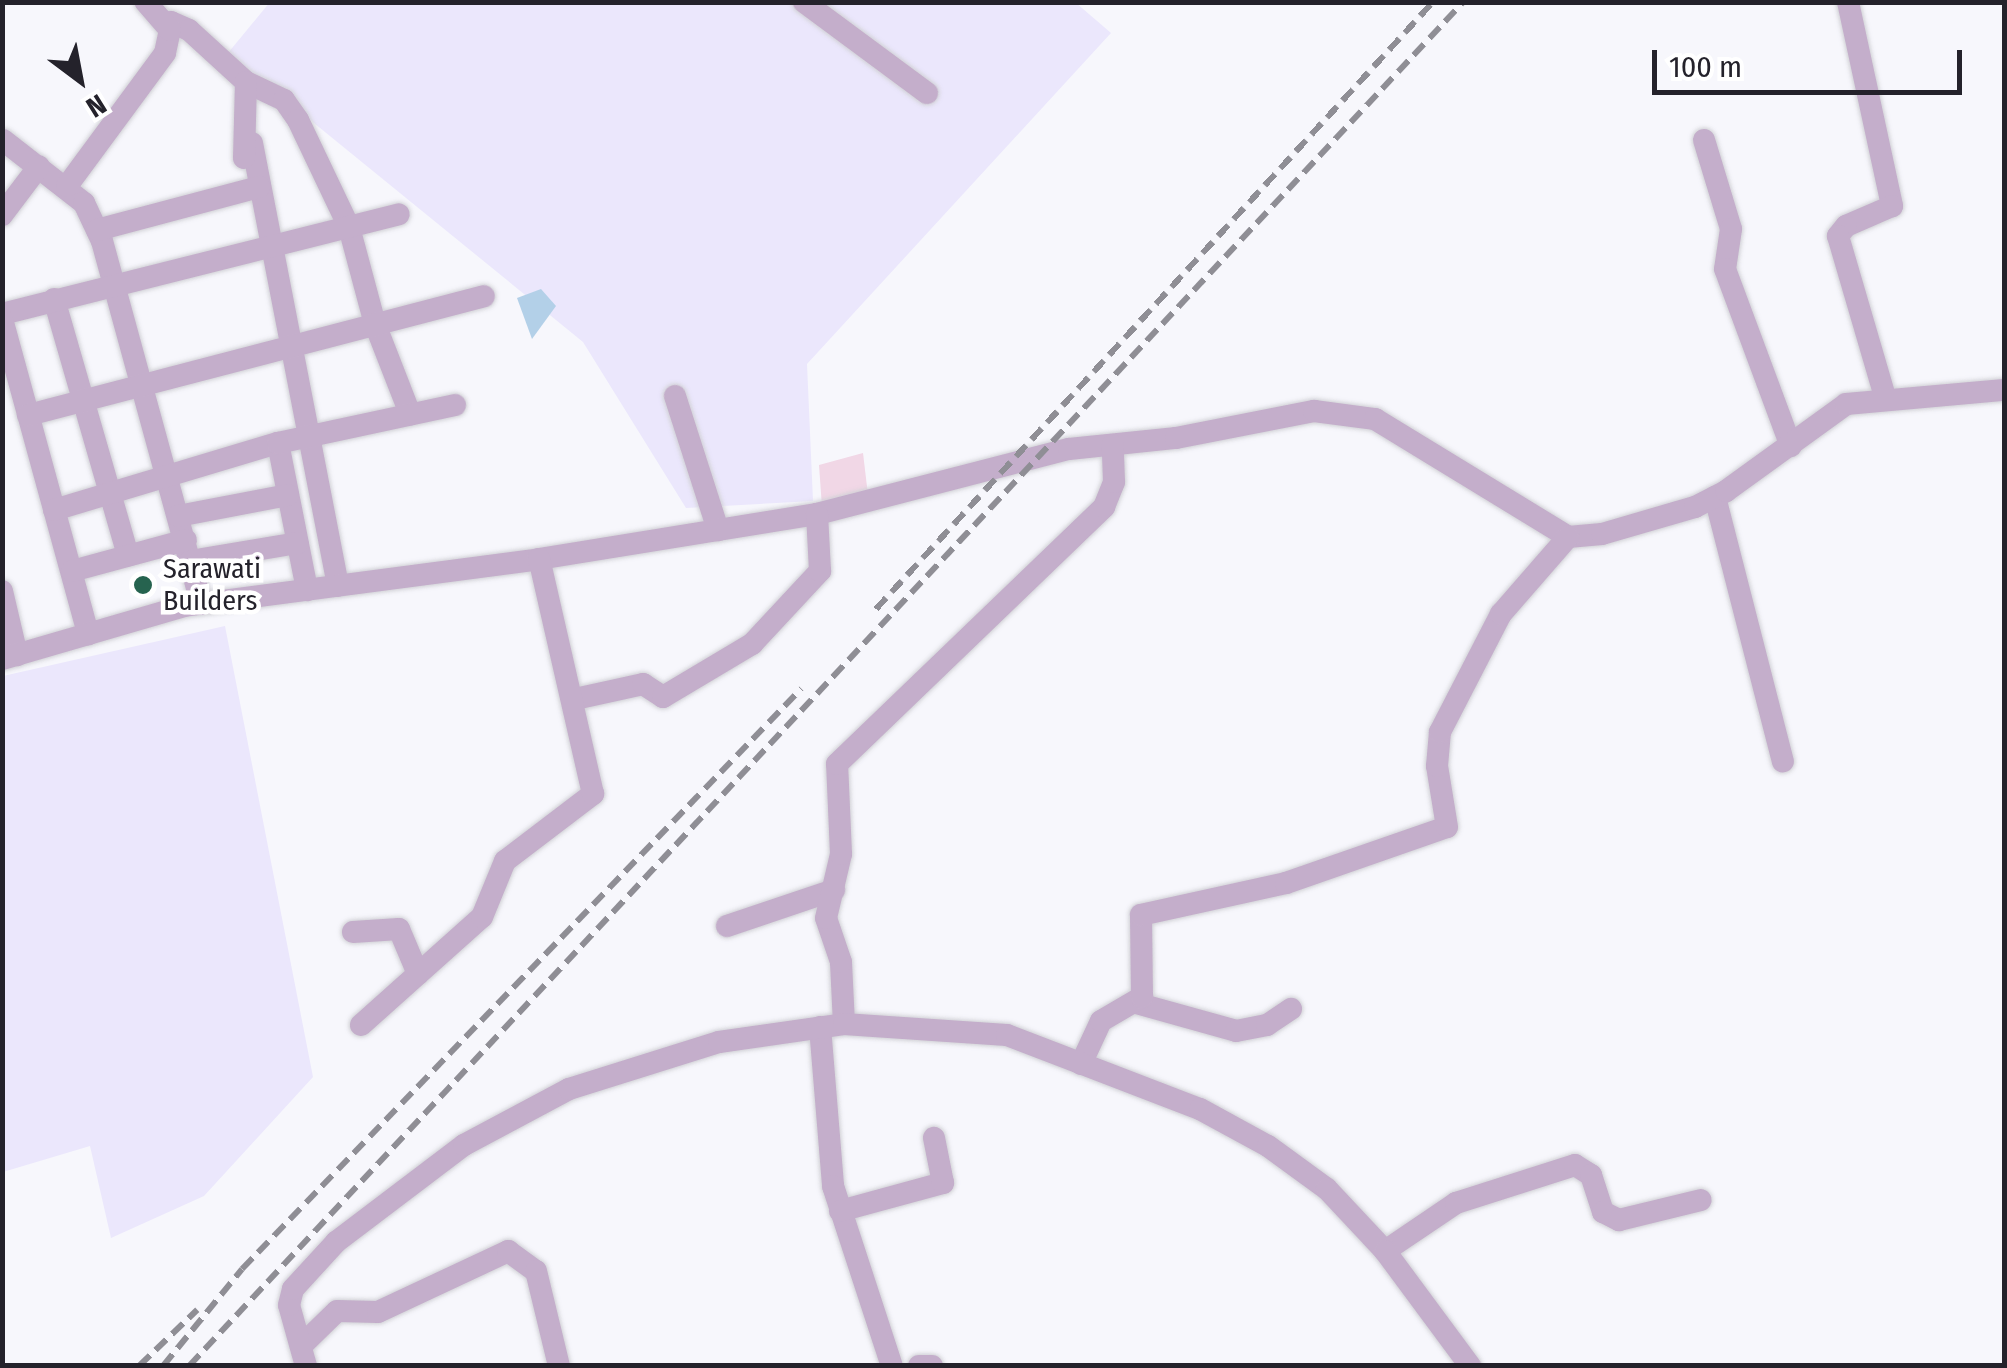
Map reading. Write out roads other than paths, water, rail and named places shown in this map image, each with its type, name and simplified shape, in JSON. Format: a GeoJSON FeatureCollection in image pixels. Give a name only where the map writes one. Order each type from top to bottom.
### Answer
{"type":"FeatureCollection","features":[{"type":"Feature","properties":{"kind":"street"},"geometry":{"type":"LineString","coordinates":[[146,2],[170,30]]}},
{"type":"Feature","properties":{"kind":"street"},"geometry":{"type":"LineString","coordinates":[[804,2],[927,93]]}},
{"type":"Feature","properties":{"kind":"street"},"geometry":{"type":"LineString","coordinates":[[1848,2],[1892,206],[1846,226],[1838,236],[1886,396]]}},
{"type":"Feature","properties":{"kind":"street"},"geometry":{"type":"LineString","coordinates":[[67,186],[165,53],[172,22],[189,30],[246,82],[284,100],[298,120],[349,226],[375,324],[410,414]]}},
{"type":"Feature","properties":{"kind":"street"},"geometry":{"type":"LineString","coordinates":[[246,82],[252,188],[269,246],[338,586]]}},
{"type":"Feature","properties":{"kind":"street"},"geometry":{"type":"LineString","coordinates":[[2,140],[67,186],[97,230],[201,604]]}},
{"type":"Feature","properties":{"kind":"street"},"geometry":{"type":"LineString","coordinates":[[1704,140],[1731,229],[1725,269],[1791,446]]}},
{"type":"Feature","properties":{"kind":"street"},"geometry":{"type":"LineString","coordinates":[[252,143],[252,188]]}},
{"type":"Feature","properties":{"kind":"street"},"geometry":{"type":"LineString","coordinates":[[2,214],[39,166]]}},
{"type":"Feature","properties":{"kind":"street"},"geometry":{"type":"LineString","coordinates":[[97,230],[252,188]]}},
{"type":"Feature","properties":{"kind":"street"},"geometry":{"type":"LineString","coordinates":[[88,634],[28,415],[12,390],[2,316],[112,283],[400,214]]}},
{"type":"Feature","properties":{"kind":"street"},"geometry":{"type":"LineString","coordinates":[[28,415],[484,296]]}},
{"type":"Feature","properties":{"kind":"street"},"geometry":{"type":"LineString","coordinates":[[54,300],[128,556]]}},
{"type":"Feature","properties":{"kind":"street"},"geometry":{"type":"LineString","coordinates":[[2,591],[10,657],[201,604],[539,560],[818,514],[1069,449],[1113,446],[1314,410],[1351,412],[1421,444],[1568,537],[1602,534],[1715,497],[1846,404],[1886,396],[2004,390]]}},
{"type":"Feature","properties":{"kind":"street"},"geometry":{"type":"LineString","coordinates":[[675,396],[718,530]]}},
{"type":"Feature","properties":{"kind":"street"},"geometry":{"type":"LineString","coordinates":[[54,510],[278,443],[454,404]]}},
{"type":"Feature","properties":{"kind":"street"},"geometry":{"type":"LineString","coordinates":[[278,443],[307,590]]}},
{"type":"Feature","properties":{"kind":"street"},"geometry":{"type":"LineString","coordinates":[[892,1366],[840,1211],[830,1168],[832,1025],[841,962],[826,928],[840,854],[838,764],[1104,507],[1114,482],[1113,446]]}},
{"type":"Feature","properties":{"kind":"street"},"geometry":{"type":"LineString","coordinates":[[178,516],[288,495]]}},
{"type":"Feature","properties":{"kind":"street"},"geometry":{"type":"LineString","coordinates":[[1715,497],[1783,761]]}},
{"type":"Feature","properties":{"kind":"street"},"geometry":{"type":"LineString","coordinates":[[575,700],[644,684],[662,697],[752,644],[820,572],[818,514]]}},
{"type":"Feature","properties":{"kind":"street"},"geometry":{"type":"LineString","coordinates":[[1081,1064],[1101,1021],[1136,1003],[1144,986],[1136,937],[1141,916],[1286,884],[1447,827],[1450,816],[1436,766],[1440,732],[1501,614],[1568,537]]}},
{"type":"Feature","properties":{"kind":"street"},"geometry":{"type":"LineString","coordinates":[[72,571],[128,556],[297,543]]}},
{"type":"Feature","properties":{"kind":"street"},"geometry":{"type":"LineString","coordinates":[[360,1025],[482,917],[505,861],[593,794],[575,700],[539,560]]}},
{"type":"Feature","properties":{"kind":"street"},"geometry":{"type":"LineString","coordinates":[[727,926],[834,890]]}},
{"type":"Feature","properties":{"kind":"street"},"geometry":{"type":"LineString","coordinates":[[352,932],[399,929],[418,974]]}},
{"type":"Feature","properties":{"kind":"street"},"geometry":{"type":"LineString","coordinates":[[1136,1003],[1236,1031],[1268,1025],[1290,1009]]}},
{"type":"Feature","properties":{"kind":"street"},"geometry":{"type":"LineString","coordinates":[[303,1356],[289,1306],[310,1266],[464,1145],[569,1089],[719,1042],[832,1025],[1008,1035],[1200,1109],[1268,1146],[1326,1189],[1386,1251],[1470,1366]]}},
{"type":"Feature","properties":{"kind":"street"},"geometry":{"type":"LineString","coordinates":[[840,1211],[943,1183],[934,1138]]}},
{"type":"Feature","properties":{"kind":"street"},"geometry":{"type":"LineString","coordinates":[[1386,1251],[1456,1203],[1575,1166],[1587,1169],[1600,1208],[1619,1220],[1701,1200]]}},
{"type":"Feature","properties":{"kind":"street"},"geometry":{"type":"LineString","coordinates":[[303,1356],[337,1311],[370,1314],[414,1290],[454,1282],[508,1252],[536,1271],[559,1366]]}},
{"type":"Feature","properties":{"kind":"street"},"geometry":{"type":"LineString","coordinates":[[920,1366],[932,1366]]}},
{"type":"Feature","properties":{"kind":"water"},"geometry":{"type":"Polygon","coordinates":[[[541,289],[556,306],[532,339],[517,298],[541,289]]]}},
{"type":"Feature","properties":{"kind":"railway"},"geometry":{"type":"LineString","coordinates":[[876,609],[1433,2]]}},
{"type":"Feature","properties":{"kind":"railway"},"geometry":{"type":"LineString","coordinates":[[189,1366],[1463,2]]}},
{"type":"Feature","properties":{"kind":"railway"},"geometry":{"type":"LineString","coordinates":[[163,1366],[242,1269],[801,689]]}},
{"type":"Feature","properties":{"kind":"railway"},"geometry":{"type":"LineString","coordinates":[[139,1366],[197,1310]]}},
{"type":"Feature","properties":{"kind":"place","name":"Sarawati Builders"},"geometry":{"type":"Point","coordinates":[143,585]}}]}
